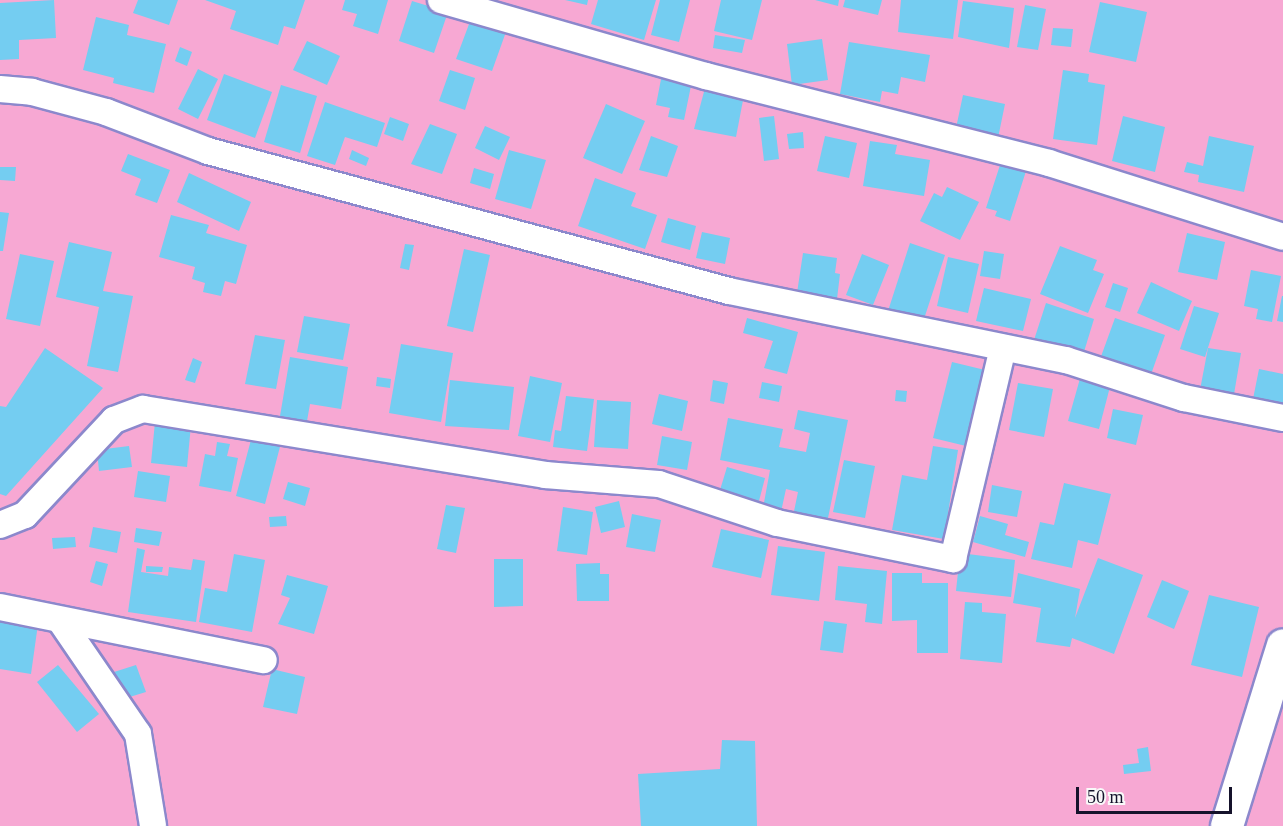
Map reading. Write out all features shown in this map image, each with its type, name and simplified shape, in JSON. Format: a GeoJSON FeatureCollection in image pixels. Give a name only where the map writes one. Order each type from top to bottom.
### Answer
{"type":"FeatureCollection","features":[{"type":"Feature","properties":{"kind":"main road"},"geometry":{"type":"LineString","coordinates":[[1227,826],[1283,645]]}},
{"type":"Feature","properties":{"kind":"street"},"geometry":{"type":"LineString","coordinates":[[441,0],[706,76],[1049,163],[1283,237]]}},
{"type":"Feature","properties":{"kind":"street"},"geometry":{"type":"LineString","coordinates":[[0,88],[32,92],[106,112],[208,151],[729,291],[1065,360],[1184,399],[1283,418]]}},
{"type":"Feature","properties":{"kind":"street"},"geometry":{"type":"LineString","coordinates":[[0,525],[25,515],[114,420],[143,409],[545,475],[659,484],[777,523],[953,559],[1003,348]]}},
{"type":"Feature","properties":{"kind":"street"},"geometry":{"type":"LineString","coordinates":[[0,607],[264,660]]}},
{"type":"Feature","properties":{"kind":"street"},"geometry":{"type":"LineString","coordinates":[[60,620],[138,734],[153,826]]}},
{"type":"Feature","properties":{"kind":"shaded area"},"geometry":{"type":"Polygon","coordinates":[[[0,0],[1283,0],[1283,826],[0,826],[0,0]]]}},
{"type":"Feature","properties":{"kind":"building"},"geometry":{"type":"Polygon","coordinates":[[[54,0],[56,38],[19,40],[19,59],[0,60],[0,3],[54,0]]]}},
{"type":"Feature","properties":{"kind":"building"},"geometry":{"type":"Polygon","coordinates":[[[138,0],[178,0],[169,25],[133,13],[138,0]]]}},
{"type":"Feature","properties":{"kind":"building"},"geometry":{"type":"Polygon","coordinates":[[[205,0],[305,0],[295,29],[284,26],[278,45],[230,29],[236,11],[205,0]]]}},
{"type":"Feature","properties":{"kind":"building"},"geometry":{"type":"Polygon","coordinates":[[[345,0],[388,0],[378,34],[353,26],[357,14],[342,10],[345,0]]]}},
{"type":"Feature","properties":{"kind":"building"},"geometry":{"type":"Polygon","coordinates":[[[565,0],[588,0],[587,5],[565,0]]]}},
{"type":"Feature","properties":{"kind":"building"},"geometry":{"type":"Polygon","coordinates":[[[598,0],[656,0],[644,40],[591,24],[598,0]]]}},
{"type":"Feature","properties":{"kind":"building"},"geometry":{"type":"Polygon","coordinates":[[[660,0],[690,0],[679,42],[651,35],[660,0]]]}},
{"type":"Feature","properties":{"kind":"building"},"geometry":{"type":"Polygon","coordinates":[[[721,0],[762,0],[752,40],[714,31],[721,0]]]}},
{"type":"Feature","properties":{"kind":"building"},"geometry":{"type":"Polygon","coordinates":[[[815,0],[839,0],[838,6],[815,0]]]}},
{"type":"Feature","properties":{"kind":"building"},"geometry":{"type":"Polygon","coordinates":[[[845,0],[882,0],[878,15],[843,7],[845,0]]]}},
{"type":"Feature","properties":{"kind":"building"},"geometry":{"type":"Polygon","coordinates":[[[901,0],[958,0],[953,39],[898,32],[901,0]]]}},
{"type":"Feature","properties":{"kind":"building"},"geometry":{"type":"Polygon","coordinates":[[[412,1],[448,12],[434,53],[399,41],[412,1]]]}},
{"type":"Feature","properties":{"kind":"building"},"geometry":{"type":"Polygon","coordinates":[[[963,1],[1014,8],[1009,48],[958,37],[963,1]]]}},
{"type":"Feature","properties":{"kind":"building"},"geometry":{"type":"Polygon","coordinates":[[[1100,2],[1147,12],[1136,62],[1089,52],[1100,2]]]}},
{"type":"Feature","properties":{"kind":"building"},"geometry":{"type":"Polygon","coordinates":[[[1025,5],[1046,9],[1038,50],[1017,47],[1025,5]]]}},
{"type":"Feature","properties":{"kind":"building"},"geometry":{"type":"Polygon","coordinates":[[[472,16],[507,29],[492,71],[456,59],[472,16]]]}},
{"type":"Feature","properties":{"kind":"building"},"geometry":{"type":"Polygon","coordinates":[[[96,17],[129,25],[127,35],[166,44],[154,93],[113,83],[114,78],[83,70],[96,17]]]}},
{"type":"Feature","properties":{"kind":"building"},"geometry":{"type":"Polygon","coordinates":[[[1053,28],[1073,29],[1071,47],[1051,45],[1053,28]]]}},
{"type":"Feature","properties":{"kind":"building"},"geometry":{"type":"Polygon","coordinates":[[[715,35],[745,40],[742,53],[713,48],[715,35]]]}},
{"type":"Feature","properties":{"kind":"building"},"geometry":{"type":"Polygon","coordinates":[[[822,39],[828,80],[792,85],[787,44],[822,39]]]}},
{"type":"Feature","properties":{"kind":"building"},"geometry":{"type":"Polygon","coordinates":[[[307,41],[340,56],[327,85],[293,70],[307,41]]]}},
{"type":"Feature","properties":{"kind":"building"},"geometry":{"type":"Polygon","coordinates":[[[849,42],[930,55],[925,82],[901,77],[898,94],[882,91],[880,102],[840,94],[849,42]]]}},
{"type":"Feature","properties":{"kind":"building"},"geometry":{"type":"Polygon","coordinates":[[[180,47],[192,52],[187,66],[175,61],[180,47]]]}},
{"type":"Feature","properties":{"kind":"building"},"geometry":{"type":"Polygon","coordinates":[[[198,69],[218,79],[198,119],[178,109],[198,69]]]}},
{"type":"Feature","properties":{"kind":"building"},"geometry":{"type":"Polygon","coordinates":[[[450,70],[475,78],[465,110],[439,101],[450,70]]]}},
{"type":"Feature","properties":{"kind":"building"},"geometry":{"type":"Polygon","coordinates":[[[1063,70],[1089,74],[1088,82],[1105,85],[1097,145],[1053,139],[1063,70]]]}},
{"type":"Feature","properties":{"kind":"building"},"geometry":{"type":"Polygon","coordinates":[[[224,74],[272,92],[255,138],[207,120],[224,74]]]}},
{"type":"Feature","properties":{"kind":"building"},"geometry":{"type":"Polygon","coordinates":[[[662,74],[692,81],[684,120],[668,117],[670,108],[656,105],[662,74]]]}},
{"type":"Feature","properties":{"kind":"building"},"geometry":{"type":"Polygon","coordinates":[[[281,85],[317,96],[300,153],[264,142],[281,85]]]}},
{"type":"Feature","properties":{"kind":"building"},"geometry":{"type":"Polygon","coordinates":[[[705,88],[744,95],[736,137],[694,129],[705,88]]]}},
{"type":"Feature","properties":{"kind":"building"},"geometry":{"type":"Polygon","coordinates":[[[963,95],[1005,104],[998,138],[956,128],[963,95]]]}},
{"type":"Feature","properties":{"kind":"building"},"geometry":{"type":"Polygon","coordinates":[[[325,102],[385,123],[377,147],[345,137],[335,165],[307,156],[325,102]]]}},
{"type":"Feature","properties":{"kind":"building"},"geometry":{"type":"Polygon","coordinates":[[[606,104],[645,121],[622,174],[583,158],[606,104]]]}},
{"type":"Feature","properties":{"kind":"building"},"geometry":{"type":"Polygon","coordinates":[[[774,116],[779,159],[764,161],[759,118],[774,116]]]}},
{"type":"Feature","properties":{"kind":"building"},"geometry":{"type":"Polygon","coordinates":[[[1123,116],[1165,127],[1155,172],[1112,161],[1123,116]]]}},
{"type":"Feature","properties":{"kind":"building"},"geometry":{"type":"Polygon","coordinates":[[[390,117],[409,124],[403,141],[384,134],[390,117]]]}},
{"type":"Feature","properties":{"kind":"building"},"geometry":{"type":"Polygon","coordinates":[[[430,124],[457,134],[442,174],[411,164],[430,124]]]}},
{"type":"Feature","properties":{"kind":"building"},"geometry":{"type":"Polygon","coordinates":[[[485,126],[510,137],[499,160],[475,148],[485,126]]]}},
{"type":"Feature","properties":{"kind":"building"},"geometry":{"type":"Polygon","coordinates":[[[803,132],[804,148],[789,149],[787,134],[803,132]]]}},
{"type":"Feature","properties":{"kind":"building"},"geometry":{"type":"Polygon","coordinates":[[[651,136],[678,146],[667,177],[639,170],[651,136]]]}},
{"type":"Feature","properties":{"kind":"building"},"geometry":{"type":"Polygon","coordinates":[[[825,136],[857,143],[849,178],[817,171],[825,136]]]}},
{"type":"Feature","properties":{"kind":"building"},"geometry":{"type":"Polygon","coordinates":[[[1209,136],[1254,146],[1244,192],[1198,182],[1199,175],[1184,172],[1187,162],[1203,166],[1209,136]]]}},
{"type":"Feature","properties":{"kind":"building"},"geometry":{"type":"Polygon","coordinates":[[[870,141],[897,145],[895,154],[930,160],[924,196],[863,186],[870,141]]]}},
{"type":"Feature","properties":{"kind":"building"},"geometry":{"type":"Polygon","coordinates":[[[352,150],[369,158],[366,166],[349,159],[352,150]]]}},
{"type":"Feature","properties":{"kind":"building"},"geometry":{"type":"Polygon","coordinates":[[[509,150],[546,160],[531,209],[495,199],[509,150]]]}},
{"type":"Feature","properties":{"kind":"building"},"geometry":{"type":"Polygon","coordinates":[[[128,154],[170,170],[157,203],[135,195],[141,179],[121,171],[128,154]]]}},
{"type":"Feature","properties":{"kind":"building"},"geometry":{"type":"Polygon","coordinates":[[[1002,159],[1027,168],[1010,221],[995,216],[997,211],[986,208],[1002,159]]]}},
{"type":"Feature","properties":{"kind":"building"},"geometry":{"type":"Polygon","coordinates":[[[0,167],[16,167],[15,181],[0,180],[0,167]]]}},
{"type":"Feature","properties":{"kind":"building"},"geometry":{"type":"Polygon","coordinates":[[[474,168],[494,174],[490,189],[470,183],[474,168]]]}},
{"type":"Feature","properties":{"kind":"building"},"geometry":{"type":"Polygon","coordinates":[[[189,173],[251,202],[239,231],[177,202],[189,173]]]}},
{"type":"Feature","properties":{"kind":"building"},"geometry":{"type":"Polygon","coordinates":[[[595,178],[636,193],[631,206],[657,215],[645,249],[578,226],[595,178]]]}},
{"type":"Feature","properties":{"kind":"building"},"geometry":{"type":"Polygon","coordinates":[[[947,187],[979,202],[960,240],[920,221],[934,193],[942,197],[947,187]]]}},
{"type":"Feature","properties":{"kind":"building"},"geometry":{"type":"Polygon","coordinates":[[[0,212],[9,213],[3,251],[0,251],[0,212]]]}},
{"type":"Feature","properties":{"kind":"building"},"geometry":{"type":"Polygon","coordinates":[[[171,215],[209,225],[206,233],[247,245],[236,284],[225,281],[221,296],[203,292],[205,283],[192,279],[195,267],[159,257],[171,215]]]}},
{"type":"Feature","properties":{"kind":"building"},"geometry":{"type":"Polygon","coordinates":[[[668,218],[696,226],[690,250],[661,242],[668,218]]]}},
{"type":"Feature","properties":{"kind":"building"},"geometry":{"type":"Polygon","coordinates":[[[702,232],[730,238],[725,264],[696,258],[702,232]]]}},
{"type":"Feature","properties":{"kind":"building"},"geometry":{"type":"Polygon","coordinates":[[[1187,233],[1225,242],[1217,280],[1178,272],[1187,233]]]}},
{"type":"Feature","properties":{"kind":"building"},"geometry":{"type":"Polygon","coordinates":[[[69,242],[112,252],[103,291],[133,296],[118,372],[87,366],[99,307],[56,297],[69,242]]]}},
{"type":"Feature","properties":{"kind":"building"},"geometry":{"type":"Polygon","coordinates":[[[910,243],[945,255],[922,325],[887,314],[910,243]]]}},
{"type":"Feature","properties":{"kind":"building"},"geometry":{"type":"Polygon","coordinates":[[[405,244],[414,245],[409,270],[400,268],[405,244]]]}},
{"type":"Feature","properties":{"kind":"building"},"geometry":{"type":"Polygon","coordinates":[[[1060,246],[1097,260],[1093,270],[1104,274],[1088,313],[1040,294],[1060,246]]]}},
{"type":"Feature","properties":{"kind":"building"},"geometry":{"type":"Polygon","coordinates":[[[464,249],[490,255],[473,332],[447,326],[464,249]]]}},
{"type":"Feature","properties":{"kind":"building"},"geometry":{"type":"Polygon","coordinates":[[[984,251],[1004,254],[1000,279],[980,276],[984,251]]]}},
{"type":"Feature","properties":{"kind":"building"},"geometry":{"type":"Polygon","coordinates":[[[803,253],[837,258],[835,273],[840,274],[837,299],[797,293],[803,253]]]}},
{"type":"Feature","properties":{"kind":"building"},"geometry":{"type":"Polygon","coordinates":[[[20,254],[54,261],[40,326],[6,319],[20,254]]]}},
{"type":"Feature","properties":{"kind":"building"},"geometry":{"type":"Polygon","coordinates":[[[862,254],[889,265],[873,305],[846,295],[862,254]]]}},
{"type":"Feature","properties":{"kind":"building"},"geometry":{"type":"Polygon","coordinates":[[[948,257],[979,264],[968,313],[937,306],[948,257]]]}},
{"type":"Feature","properties":{"kind":"building"},"geometry":{"type":"Polygon","coordinates":[[[1251,270],[1281,276],[1272,322],[1256,319],[1258,309],[1244,306],[1251,270]]]}},
{"type":"Feature","properties":{"kind":"building"},"geometry":{"type":"Polygon","coordinates":[[[1151,282],[1192,301],[1179,331],[1137,313],[1151,282]]]}},
{"type":"Feature","properties":{"kind":"building"},"geometry":{"type":"Polygon","coordinates":[[[1113,283],[1128,288],[1120,312],[1105,307],[1113,283]]]}},
{"type":"Feature","properties":{"kind":"building"},"geometry":{"type":"Polygon","coordinates":[[[984,288],[1031,299],[1023,331],[976,321],[984,288]]]}},
{"type":"Feature","properties":{"kind":"building"},"geometry":{"type":"Polygon","coordinates":[[[1283,296],[1283,322],[1277,321],[1283,296]]]}},
{"type":"Feature","properties":{"kind":"building"},"geometry":{"type":"Polygon","coordinates":[[[1046,303],[1094,319],[1083,355],[1034,340],[1046,303]]]}},
{"type":"Feature","properties":{"kind":"building"},"geometry":{"type":"Polygon","coordinates":[[[1194,306],[1219,313],[1205,357],[1180,349],[1194,306]]]}},
{"type":"Feature","properties":{"kind":"building"},"geometry":{"type":"Polygon","coordinates":[[[304,316],[350,324],[343,360],[297,352],[304,316]]]}},
{"type":"Feature","properties":{"kind":"building"},"geometry":{"type":"Polygon","coordinates":[[[747,318],[798,332],[787,374],[764,368],[773,341],[743,333],[747,318]]]}},
{"type":"Feature","properties":{"kind":"building"},"geometry":{"type":"Polygon","coordinates":[[[1115,318],[1165,335],[1149,380],[1099,362],[1115,318]]]}},
{"type":"Feature","properties":{"kind":"building"},"geometry":{"type":"Polygon","coordinates":[[[255,335],[285,340],[276,389],[245,384],[255,335]]]}},
{"type":"Feature","properties":{"kind":"building"},"geometry":{"type":"Polygon","coordinates":[[[401,344],[453,353],[441,422],[389,413],[401,344]]]}},
{"type":"Feature","properties":{"kind":"building"},"geometry":{"type":"Polygon","coordinates":[[[45,348],[103,388],[6,496],[0,494],[0,406],[6,407],[45,348]]]}},
{"type":"Feature","properties":{"kind":"building"},"geometry":{"type":"Polygon","coordinates":[[[1208,348],[1241,353],[1233,400],[1199,395],[1208,348]]]}},
{"type":"Feature","properties":{"kind":"building"},"geometry":{"type":"Polygon","coordinates":[[[290,357],[348,367],[341,409],[310,404],[307,421],[280,416],[290,357]]]}},
{"type":"Feature","properties":{"kind":"building"},"geometry":{"type":"Polygon","coordinates":[[[193,358],[202,362],[195,383],[185,380],[193,358]]]}},
{"type":"Feature","properties":{"kind":"building"},"geometry":{"type":"Polygon","coordinates":[[[952,362],[985,370],[966,446],[933,438],[952,362]]]}},
{"type":"Feature","properties":{"kind":"building"},"geometry":{"type":"Polygon","coordinates":[[[1259,369],[1283,374],[1283,415],[1251,409],[1259,369]]]}},
{"type":"Feature","properties":{"kind":"building"},"geometry":{"type":"Polygon","coordinates":[[[1081,375],[1111,383],[1099,429],[1068,421],[1081,375]]]}},
{"type":"Feature","properties":{"kind":"building"},"geometry":{"type":"Polygon","coordinates":[[[530,376],[562,383],[550,442],[518,436],[530,376]]]}},
{"type":"Feature","properties":{"kind":"building"},"geometry":{"type":"Polygon","coordinates":[[[377,377],[391,379],[390,388],[376,386],[377,377]]]}},
{"type":"Feature","properties":{"kind":"building"},"geometry":{"type":"Polygon","coordinates":[[[450,380],[514,387],[509,430],[445,426],[450,380]]]}},
{"type":"Feature","properties":{"kind":"building"},"geometry":{"type":"Polygon","coordinates":[[[713,380],[728,383],[724,404],[710,401],[713,380]]]}},
{"type":"Feature","properties":{"kind":"building"},"geometry":{"type":"Polygon","coordinates":[[[762,382],[782,386],[779,402],[759,398],[762,382]]]}},
{"type":"Feature","properties":{"kind":"building"},"geometry":{"type":"Polygon","coordinates":[[[1018,383],[1053,389],[1044,437],[1009,430],[1018,383]]]}},
{"type":"Feature","properties":{"kind":"building"},"geometry":{"type":"Polygon","coordinates":[[[896,390],[907,391],[906,402],[895,401],[896,390]]]}},
{"type":"Feature","properties":{"kind":"building"},"geometry":{"type":"Polygon","coordinates":[[[659,394],[688,401],[682,431],[652,424],[659,394]]]}},
{"type":"Feature","properties":{"kind":"building"},"geometry":{"type":"Polygon","coordinates":[[[566,396],[594,399],[587,451],[553,447],[555,430],[561,431],[566,396]]]}},
{"type":"Feature","properties":{"kind":"building"},"geometry":{"type":"Polygon","coordinates":[[[597,400],[631,402],[628,449],[594,447],[597,400]]]}},
{"type":"Feature","properties":{"kind":"building"},"geometry":{"type":"Polygon","coordinates":[[[1113,409],[1143,415],[1136,445],[1107,438],[1113,409]]]}},
{"type":"Feature","properties":{"kind":"building"},"geometry":{"type":"Polygon","coordinates":[[[798,410],[848,420],[827,523],[793,516],[798,492],[786,489],[781,512],[763,508],[770,470],[720,460],[728,418],[783,429],[779,447],[806,452],[810,433],[794,429],[798,410]]]}},
{"type":"Feature","properties":{"kind":"building"},"geometry":{"type":"Polygon","coordinates":[[[155,422],[191,425],[187,467],[151,463],[155,422]]]}},
{"type":"Feature","properties":{"kind":"building"},"geometry":{"type":"Polygon","coordinates":[[[252,436],[281,443],[265,504],[236,496],[252,436]]]}},
{"type":"Feature","properties":{"kind":"building"},"geometry":{"type":"Polygon","coordinates":[[[662,436],[692,442],[687,470],[657,465],[662,436]]]}},
{"type":"Feature","properties":{"kind":"building"},"geometry":{"type":"Polygon","coordinates":[[[217,442],[230,444],[227,456],[238,458],[231,492],[199,486],[205,454],[215,456],[217,442]]]}},
{"type":"Feature","properties":{"kind":"building"},"geometry":{"type":"Polygon","coordinates":[[[129,446],[132,467],[99,471],[97,450],[129,446]]]}},
{"type":"Feature","properties":{"kind":"building"},"geometry":{"type":"Polygon","coordinates":[[[933,446],[958,450],[944,539],[892,530],[902,475],[927,480],[933,446]]]}},
{"type":"Feature","properties":{"kind":"building"},"geometry":{"type":"Polygon","coordinates":[[[844,460],[875,466],[865,518],[833,512],[844,460]]]}},
{"type":"Feature","properties":{"kind":"building"},"geometry":{"type":"Polygon","coordinates":[[[727,467],[765,478],[759,501],[720,490],[727,467]]]}},
{"type":"Feature","properties":{"kind":"building"},"geometry":{"type":"Polygon","coordinates":[[[138,471],[170,476],[166,502],[134,497],[138,471]]]}},
{"type":"Feature","properties":{"kind":"building"},"geometry":{"type":"Polygon","coordinates":[[[288,482],[310,488],[305,506],[283,499],[288,482]]]}},
{"type":"Feature","properties":{"kind":"building"},"geometry":{"type":"Polygon","coordinates":[[[1064,483],[1111,494],[1098,545],[1078,540],[1072,568],[1031,559],[1040,522],[1054,525],[1064,483]]]}},
{"type":"Feature","properties":{"kind":"building"},"geometry":{"type":"Polygon","coordinates":[[[992,485],[1022,491],[1017,517],[988,512],[992,485]]]}},
{"type":"Feature","properties":{"kind":"building"},"geometry":{"type":"Polygon","coordinates":[[[619,501],[625,527],[601,533],[595,507],[619,501]]]}},
{"type":"Feature","properties":{"kind":"building"},"geometry":{"type":"Polygon","coordinates":[[[446,505],[465,508],[456,553],[437,549],[446,505]]]}},
{"type":"Feature","properties":{"kind":"building"},"geometry":{"type":"Polygon","coordinates":[[[563,507],[593,512],[587,555],[557,551],[563,507]]]}},
{"type":"Feature","properties":{"kind":"building"},"geometry":{"type":"Polygon","coordinates":[[[632,514],[661,520],[655,552],[626,547],[632,514]]]}},
{"type":"Feature","properties":{"kind":"building"},"geometry":{"type":"Polygon","coordinates":[[[286,516],[287,526],[270,527],[269,517],[286,516]]]}},
{"type":"Feature","properties":{"kind":"building"},"geometry":{"type":"Polygon","coordinates":[[[980,516],[1008,524],[1005,535],[1029,542],[1025,557],[973,542],[980,516]]]}},
{"type":"Feature","properties":{"kind":"building"},"geometry":{"type":"Polygon","coordinates":[[[93,527],[121,532],[117,553],[89,547],[93,527]]]}},
{"type":"Feature","properties":{"kind":"building"},"geometry":{"type":"Polygon","coordinates":[[[136,528],[162,532],[159,546],[134,542],[136,528]]]}},
{"type":"Feature","properties":{"kind":"building"},"geometry":{"type":"Polygon","coordinates":[[[721,529],[769,540],[761,578],[712,567],[721,529]]]}},
{"type":"Feature","properties":{"kind":"building"},"geometry":{"type":"Polygon","coordinates":[[[75,537],[76,547],[53,549],[52,538],[75,537]]]}},
{"type":"Feature","properties":{"kind":"building"},"geometry":{"type":"Polygon","coordinates":[[[778,546],[825,552],[819,601],[771,595],[778,546]]]}},
{"type":"Feature","properties":{"kind":"building"},"geometry":{"type":"Polygon","coordinates":[[[137,548],[145,550],[141,572],[168,576],[169,567],[191,570],[193,559],[205,561],[196,622],[128,612],[137,548]]]}},
{"type":"Feature","properties":{"kind":"building"},"geometry":{"type":"Polygon","coordinates":[[[960,553],[1015,560],[1011,597],[956,591],[960,553]]]}},
{"type":"Feature","properties":{"kind":"building"},"geometry":{"type":"Polygon","coordinates":[[[234,554],[265,560],[252,632],[199,622],[205,588],[227,592],[234,554]]]}},
{"type":"Feature","properties":{"kind":"building"},"geometry":{"type":"Polygon","coordinates":[[[1098,558],[1143,575],[1114,654],[1072,638],[1070,647],[1036,642],[1041,608],[1013,603],[1018,573],[1080,589],[1075,618],[1098,558]]]}},
{"type":"Feature","properties":{"kind":"building"},"geometry":{"type":"Polygon","coordinates":[[[494,559],[523,559],[523,606],[494,607],[494,559]]]}},
{"type":"Feature","properties":{"kind":"building"},"geometry":{"type":"Polygon","coordinates":[[[96,561],[108,564],[102,586],[90,582],[96,561]]]}},
{"type":"Feature","properties":{"kind":"building"},"geometry":{"type":"Polygon","coordinates":[[[600,563],[600,574],[609,574],[609,601],[577,601],[576,564],[600,563]]]}},
{"type":"Feature","properties":{"kind":"building"},"geometry":{"type":"Polygon","coordinates":[[[146,566],[163,567],[162,572],[146,572],[146,566]]]}},
{"type":"Feature","properties":{"kind":"building"},"geometry":{"type":"Polygon","coordinates":[[[838,566],[887,571],[882,624],[865,622],[867,604],[835,600],[838,566]]]}},
{"type":"Feature","properties":{"kind":"building"},"geometry":{"type":"Polygon","coordinates":[[[892,573],[922,573],[922,583],[948,583],[948,653],[917,653],[917,620],[892,621],[892,573]]]}},
{"type":"Feature","properties":{"kind":"building"},"geometry":{"type":"Polygon","coordinates":[[[287,575],[328,586],[314,634],[278,624],[290,598],[281,595],[287,575]]]}},
{"type":"Feature","properties":{"kind":"building"},"geometry":{"type":"Polygon","coordinates":[[[1162,580],[1189,591],[1174,629],[1147,617],[1162,580]]]}},
{"type":"Feature","properties":{"kind":"building"},"geometry":{"type":"Polygon","coordinates":[[[1209,595],[1259,607],[1242,677],[1191,665],[1209,595]]]}},
{"type":"Feature","properties":{"kind":"building"},"geometry":{"type":"Polygon","coordinates":[[[965,602],[982,603],[982,612],[1006,614],[1002,663],[960,659],[965,602]]]}},
{"type":"Feature","properties":{"kind":"building"},"geometry":{"type":"Polygon","coordinates":[[[0,619],[38,624],[31,674],[0,669],[0,619]]]}},
{"type":"Feature","properties":{"kind":"building"},"geometry":{"type":"Polygon","coordinates":[[[824,621],[847,624],[843,653],[820,650],[824,621]]]}},
{"type":"Feature","properties":{"kind":"building"},"geometry":{"type":"Polygon","coordinates":[[[58,665],[99,714],[77,732],[37,682],[58,665]]]}},
{"type":"Feature","properties":{"kind":"building"},"geometry":{"type":"Polygon","coordinates":[[[136,665],[146,692],[123,699],[114,672],[136,665]]]}},
{"type":"Feature","properties":{"kind":"building"},"geometry":{"type":"Polygon","coordinates":[[[272,669],[305,677],[297,714],[263,707],[272,669]]]}},
{"type":"Feature","properties":{"kind":"building"},"geometry":{"type":"Polygon","coordinates":[[[722,740],[755,741],[757,826],[641,826],[638,774],[720,769],[722,740]]]}},
{"type":"Feature","properties":{"kind":"building"},"geometry":{"type":"Polygon","coordinates":[[[1148,747],[1151,771],[1124,774],[1123,765],[1139,763],[1137,749],[1148,747]]]}}]}
